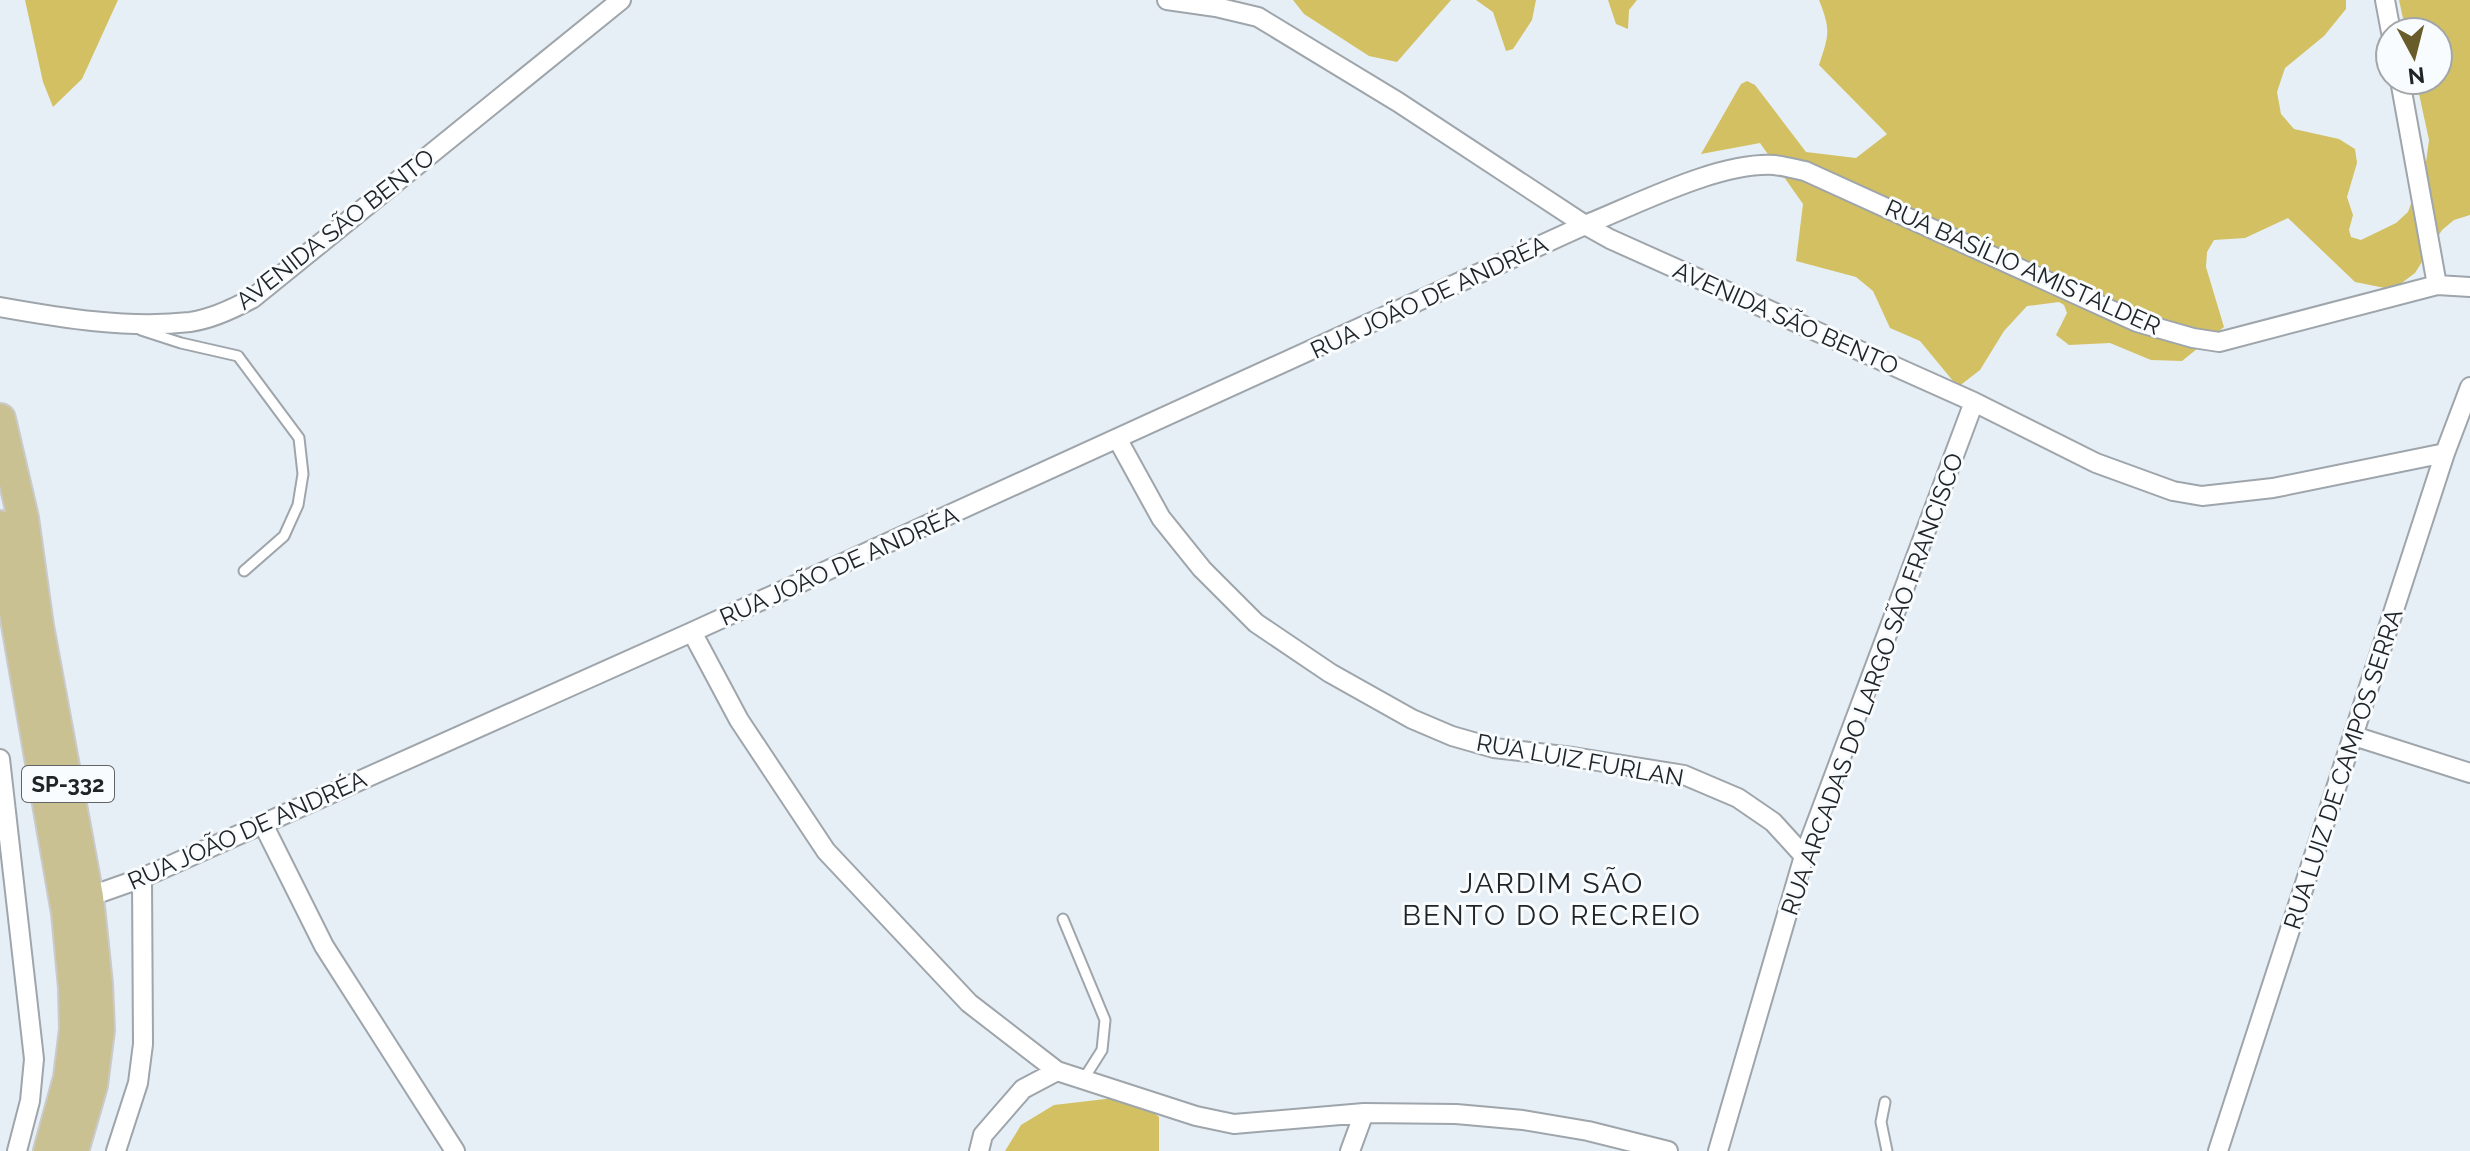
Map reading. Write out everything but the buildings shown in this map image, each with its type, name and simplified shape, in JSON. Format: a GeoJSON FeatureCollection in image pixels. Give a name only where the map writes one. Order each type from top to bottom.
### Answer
{"type":"FeatureCollection","features":[{"type":"Feature","properties":{"kind":"main road","name":"SP-332"},"geometry":{"type":"LineString","coordinates":[[0,419],[23,518],[41,641],[88,897],[97,984],[99,1030],[92,1085],[73,1151]]}},
{"type":"Feature","properties":{"kind":"main road","name":"SP-332"},"geometry":{"type":"LineString","coordinates":[[0,526],[67,913],[74,988],[75,1029],[69,1078],[49,1151]]}},
{"type":"Feature","properties":{"kind":"street","name":"AVENIDA SÃO BENTO"},"geometry":{"type":"LineString","coordinates":[[0,307],[123,324],[191,322],[224,313],[253,298],[621,0]]}},
{"type":"Feature","properties":{"kind":"street","name":"AVENIDA SÃO BENTO"},"geometry":{"type":"LineString","coordinates":[[1167,0],[1258,17],[1398,102],[1610,239],[1974,402],[2096,463],[2173,491],[2202,496],[2273,488],[2445,453]]}},
{"type":"Feature","properties":{"kind":"street"},"geometry":{"type":"LineString","coordinates":[[2403,96],[2437,285]]}},
{"type":"Feature","properties":{"kind":"street","name":"RUA BASÍLIO AMISTALDER"},"geometry":{"type":"LineString","coordinates":[[1585,225],[1711,175],[1746,167],[1774,165],[1805,171],[2137,322],[2193,338],[2219,342],[2437,285],[2470,287]]}},
{"type":"Feature","properties":{"kind":"street","name":"RUA JOÃO DE ANDRÉA"},"geometry":{"type":"LineString","coordinates":[[88,897],[142,878],[692,632],[1585,225]]}},
{"type":"Feature","properties":{"kind":"street","name":"RUA LUIZ DE CAMPOS SERRA"},"geometry":{"type":"LineString","coordinates":[[2218,1151],[2445,453],[2470,387]]}},
{"type":"Feature","properties":{"kind":"street","name":"RUA ARCADAS DO LARGO SÃO FRANCISCO"},"geometry":{"type":"LineString","coordinates":[[1718,1151],[1804,856],[1974,402]]}},
{"type":"Feature","properties":{"kind":"street","name":"RUA LUIZ FURLAN"},"geometry":{"type":"LineString","coordinates":[[1118,440],[1161,518],[1202,569],[1256,623],[1330,673],[1412,719],[1452,736],[1494,748],[1684,775],[1738,798],[1773,822],[1804,856]]}},
{"type":"Feature","properties":{"kind":"street"},"geometry":{"type":"LineString","coordinates":[[692,632],[739,720],[826,851],[969,1003],[1057,1071],[1196,1116],[1234,1124],[1364,1113],[1456,1114],[1523,1120],[1588,1131],[1668,1151]]}},
{"type":"Feature","properties":{"kind":"street"},"geometry":{"type":"LineString","coordinates":[[2354,736],[2470,773]]}},
{"type":"Feature","properties":{"kind":"street"},"geometry":{"type":"LineString","coordinates":[[0,759],[34,1059],[30,1101],[17,1151]]}},
{"type":"Feature","properties":{"kind":"street"},"geometry":{"type":"LineString","coordinates":[[263,824],[324,946],[455,1151]]}},
{"type":"Feature","properties":{"kind":"street"},"geometry":{"type":"LineString","coordinates":[[116,1151],[138,1083],[143,1044],[142,878]]}},
{"type":"Feature","properties":{"kind":"street"},"geometry":{"type":"LineString","coordinates":[[979,1151],[983,1135],[1023,1089],[1057,1071]]}},
{"type":"Feature","properties":{"kind":"street"},"geometry":{"type":"LineString","coordinates":[[1350,1151],[1364,1113]]}},
{"type":"Feature","properties":{"kind":"lane"},"geometry":{"type":"LineString","coordinates":[[123,324],[181,343],[238,356],[299,438],[303,474],[298,505],[284,536],[244,571]]}},
{"type":"Feature","properties":{"kind":"lane"},"geometry":{"type":"LineString","coordinates":[[1063,919],[1105,1020],[1102,1050],[1083,1080]]}},
{"type":"Feature","properties":{"kind":"lane"},"geometry":{"type":"LineString","coordinates":[[1885,1102],[1881,1122],[1887,1151]]}},
{"type":"Feature","properties":{"kind":"shaded area"},"geometry":{"type":"Polygon","coordinates":[[[25,0],[118,0],[82,79],[53,107],[43,82],[25,0]]]}},
{"type":"Feature","properties":{"kind":"shaded area"},"geometry":{"type":"Polygon","coordinates":[[[1293,0],[1451,0],[1397,62],[1369,56],[1304,14],[1293,0]]]}},
{"type":"Feature","properties":{"kind":"shaded area"},"geometry":{"type":"Polygon","coordinates":[[[1476,0],[1536,0],[1532,20],[1513,49],[1506,51],[1493,12],[1476,0]]]}},
{"type":"Feature","properties":{"kind":"shaded area"},"geometry":{"type":"Polygon","coordinates":[[[1608,0],[1637,0],[1629,10],[1628,29],[1616,24],[1608,0]]]}},
{"type":"Feature","properties":{"kind":"shaded area"},"geometry":{"type":"Polygon","coordinates":[[[1819,0],[2346,0],[2346,9],[2324,36],[2285,68],[2277,92],[2281,114],[2294,129],[2339,139],[2355,149],[2357,163],[2347,197],[2353,215],[2349,230],[2351,237],[2361,240],[2396,223],[2408,212],[2426,162],[2429,140],[2419,96],[2454,96],[2454,16],[2402,16],[2399,0],[2470,0],[2470,215],[2454,220],[2442,230],[2415,273],[2399,285],[2385,288],[2355,282],[2288,218],[2245,238],[2214,240],[2207,252],[2206,267],[2224,327],[2182,361],[2151,360],[2110,343],[2069,345],[2056,335],[2067,313],[2059,302],[2027,306],[2004,331],[1980,370],[1958,387],[1920,341],[1890,328],[1873,291],[1856,277],[1796,261],[1803,204],[1760,143],[1701,154],[1741,84],[1747,81],[1755,85],[1806,152],[1856,158],[1887,134],[1819,65],[1827,32],[1819,0]]]}},
{"type":"Feature","properties":{"kind":"shaded area"},"geometry":{"type":"Polygon","coordinates":[[[1114,1098],[1142,1103],[1159,1117],[1159,1151],[1005,1151],[1021,1125],[1054,1105],[1114,1098]]]}},
{"type":"Feature","properties":{"kind":"district","name":"JARDIM SÃO BENTO DO RECREIO"},"geometry":{"type":"Point","coordinates":[1552,899]}}]}
